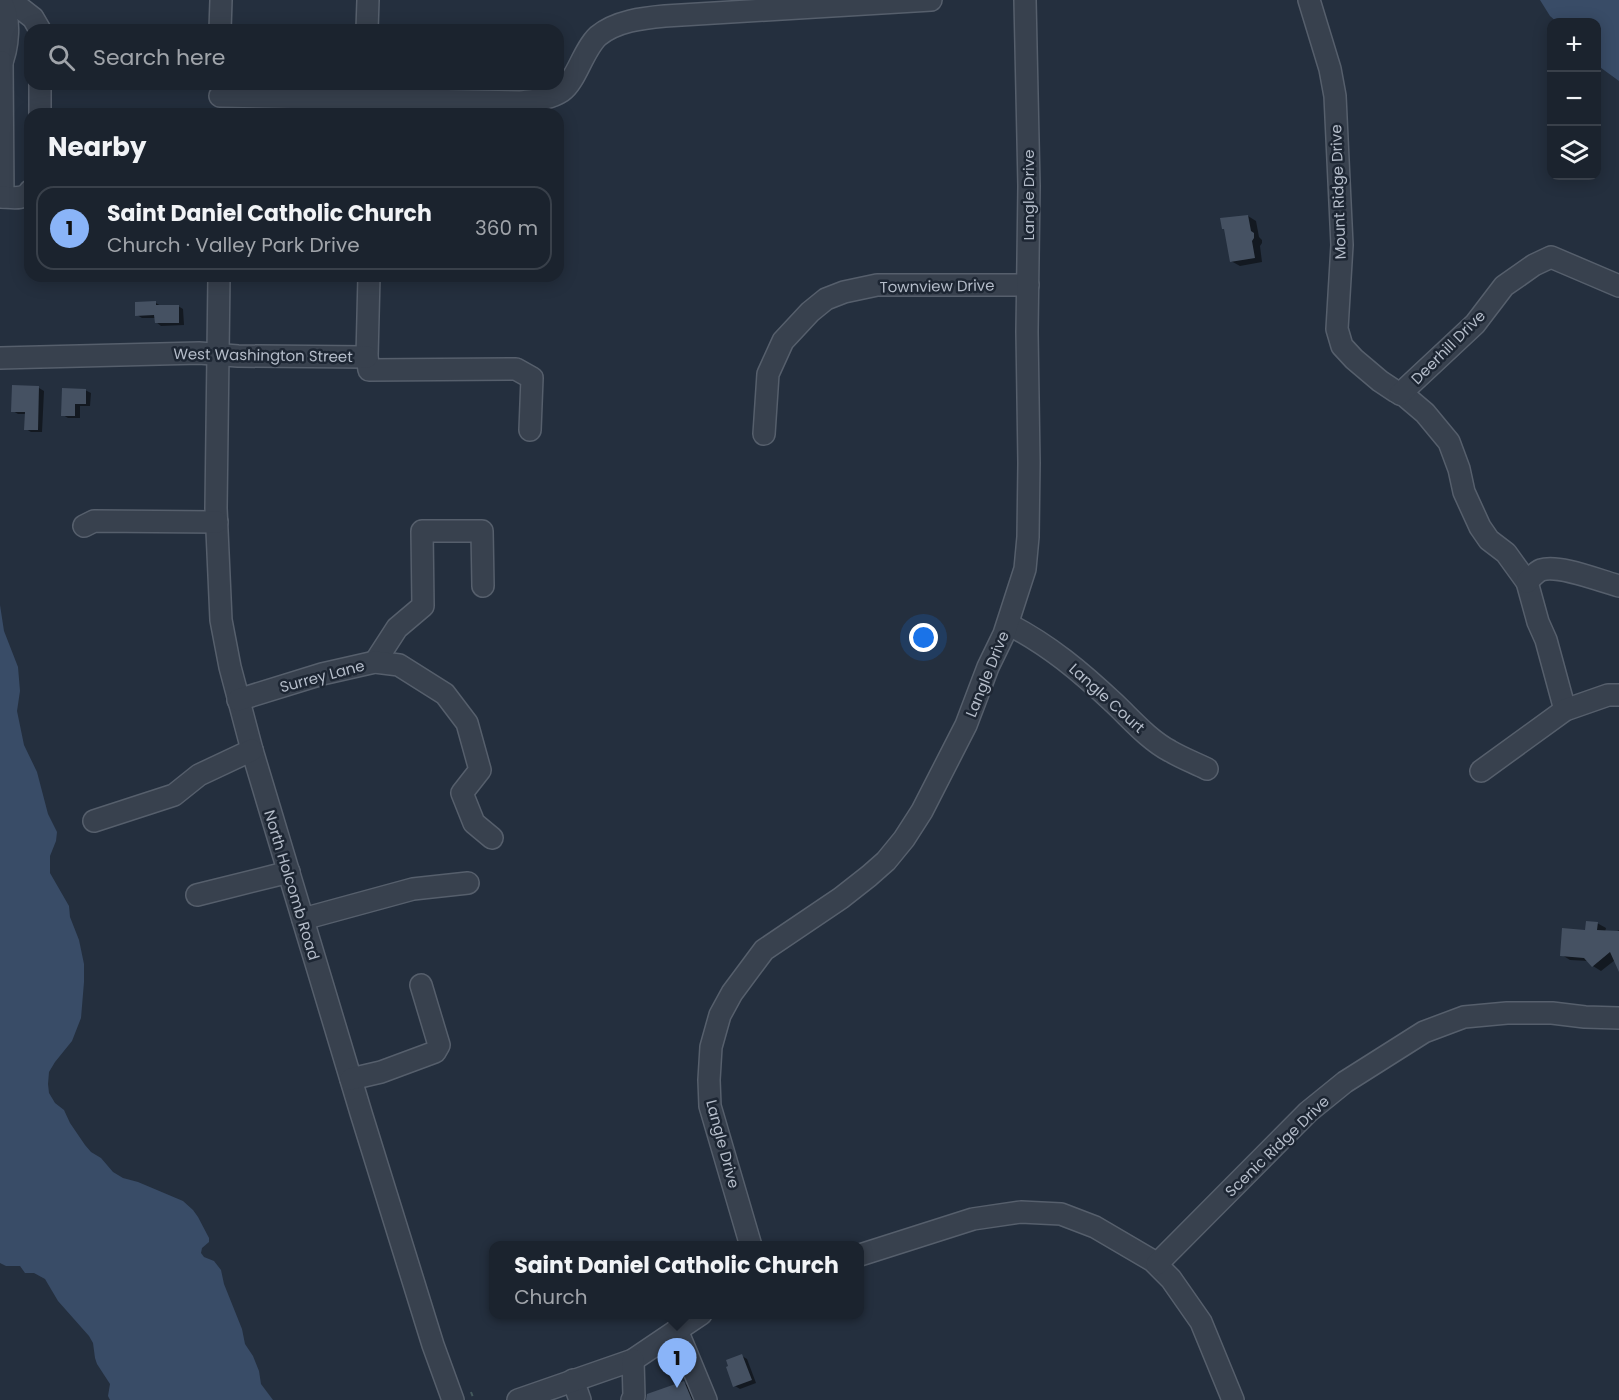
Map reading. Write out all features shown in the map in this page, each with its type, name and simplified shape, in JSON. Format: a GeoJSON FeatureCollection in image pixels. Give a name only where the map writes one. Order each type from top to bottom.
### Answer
{"type":"FeatureCollection","features":[{"type":"Feature","properties":{"kind":"street"},"geometry":{"type":"LineString","coordinates":[[10,0],[33,18],[36,24]]}},
{"type":"Feature","properties":{"kind":"street"},"geometry":{"type":"LineString","coordinates":[[220,24],[221,0]]}},
{"type":"Feature","properties":{"kind":"street"},"geometry":{"type":"LineString","coordinates":[[368,0],[368,24]]}},
{"type":"Feature","properties":{"kind":"street"},"geometry":{"type":"LineString","coordinates":[[564,89],[582,57],[598,36],[618,25],[636,19],[758,5],[931,0]]}},
{"type":"Feature","properties":{"kind":"street","name":"Langle Drive"},"geometry":{"type":"LineString","coordinates":[[750,1241],[710,1106],[711,1047],[720,1015],[732,993],[764,950],[841,898],[869,876],[886,861],[904,839],[922,811],[966,725],[988,667],[1008,624],[1025,569],[1028,537],[1029,186],[1025,0]]}},
{"type":"Feature","properties":{"kind":"street","name":"Mount Ridge Drive"},"geometry":{"type":"LineString","coordinates":[[1310,0],[1330,69],[1335,96],[1342,245],[1337,329],[1342,346],[1380,381],[1405,396],[1425,413],[1449,442],[1456,459],[1464,492],[1480,527],[1489,540],[1506,553],[1527,582]]}},
{"type":"Feature","properties":{"kind":"street"},"geometry":{"type":"LineString","coordinates":[[0,1],[4,7],[6,22],[6,42],[1,64],[1,197],[24,196]]}},
{"type":"Feature","properties":{"kind":"street"},"geometry":{"type":"LineString","coordinates":[[40,90],[40,108]]}},
{"type":"Feature","properties":{"kind":"street"},"geometry":{"type":"LineString","coordinates":[[220,98],[521,102],[544,99],[563,90]]}},
{"type":"Feature","properties":{"kind":"street","name":"Deerhill Drive"},"geometry":{"type":"LineString","coordinates":[[1400,394],[1475,324],[1504,286],[1534,265],[1551,257],[1619,286]]}},
{"type":"Feature","properties":{"kind":"street","name":"North Holcomb Road"},"geometry":{"type":"LineString","coordinates":[[219,282],[216,522],[221,620],[230,667],[252,750],[433,1345],[462,1396]]}},
{"type":"Feature","properties":{"kind":"street"},"geometry":{"type":"LineString","coordinates":[[367,357],[369,282]]}},
{"type":"Feature","properties":{"kind":"street","name":"Townview Drive"},"geometry":{"type":"LineString","coordinates":[[764,435],[768,374],[783,341],[810,312],[826,300],[844,292],[877,285],[1028,285]]}},
{"type":"Feature","properties":{"kind":"street","name":"West Washington Street"},"geometry":{"type":"LineString","coordinates":[[0,358],[199,353],[238,356],[367,357],[369,370],[516,369],[532,378],[530,430]]}},
{"type":"Feature","properties":{"kind":"street"},"geometry":{"type":"LineString","coordinates":[[84,526],[94,521],[216,522]]}},
{"type":"Feature","properties":{"kind":"street"},"geometry":{"type":"LineString","coordinates":[[375,662],[397,628],[423,606],[422,531],[483,531],[483,586]]}},
{"type":"Feature","properties":{"kind":"street"},"geometry":{"type":"LineString","coordinates":[[1565,710],[1527,582],[1540,570],[1555,569],[1619,586]]}},
{"type":"Feature","properties":{"kind":"street","name":"Langle Court"},"geometry":{"type":"LineString","coordinates":[[1008,624],[1032,636],[1057,654],[1168,751],[1207,769]]}},
{"type":"Feature","properties":{"kind":"street","name":"Surrey Lane"},"geometry":{"type":"LineString","coordinates":[[238,700],[322,674],[375,662],[399,665],[445,694],[467,723],[480,770],[462,793],[474,823],[492,838]]}},
{"type":"Feature","properties":{"kind":"street"},"geometry":{"type":"LineString","coordinates":[[1481,771],[1565,710],[1608,695],[1619,694]]}},
{"type":"Feature","properties":{"kind":"street"},"geometry":{"type":"LineString","coordinates":[[94,821],[174,795],[199,775],[252,750]]}},
{"type":"Feature","properties":{"kind":"street"},"geometry":{"type":"LineString","coordinates":[[197,895],[289,872]]}},
{"type":"Feature","properties":{"kind":"street"},"geometry":{"type":"LineString","coordinates":[[303,919],[413,889],[468,884]]}},
{"type":"Feature","properties":{"kind":"street"},"geometry":{"type":"LineString","coordinates":[[351,1079],[381,1072],[435,1052],[439,1045],[421,986]]}},
{"type":"Feature","properties":{"kind":"street","name":"Scenic Ridge Drive"},"geometry":{"type":"LineString","coordinates":[[1157,1264],[1308,1112],[1345,1082],[1424,1032],[1464,1017],[1507,1013],[1552,1013],[1619,1018]]}},
{"type":"Feature","properties":{"kind":"street"},"geometry":{"type":"LineString","coordinates":[[864,1254],[973,1219],[1021,1212],[1061,1214],[1095,1227],[1157,1264],[1171,1279],[1201,1322],[1233,1400]]}},
{"type":"Feature","properties":{"kind":"street"},"geometry":{"type":"LineString","coordinates":[[518,1400],[577,1390],[633,1360],[694,1319]]}},
{"type":"Feature","properties":{"kind":"street"},"geometry":{"type":"LineString","coordinates":[[677,1330],[706,1400]]}},
{"type":"Feature","properties":{"kind":"street"},"geometry":{"type":"LineString","coordinates":[[632,1400],[634,1396],[633,1360]]}},
{"type":"Feature","properties":{"kind":"path"},"geometry":{"type":"LineString","coordinates":[[462,1396],[474,1400]]}},
{"type":"Feature","properties":{"kind":"water"},"geometry":{"type":"Polygon","coordinates":[[[1540,0],[1619,0],[1619,81],[1601,68],[1601,18],[1552,18],[1540,0]]]}},
{"type":"Feature","properties":{"kind":"water"},"geometry":{"type":"Polygon","coordinates":[[[0,605],[4,631],[18,667],[20,691],[17,711],[24,745],[37,772],[48,814],[57,832],[50,856],[50,873],[69,906],[84,964],[81,1018],[72,1041],[49,1072],[49,1093],[55,1103],[64,1110],[85,1145],[113,1172],[183,1201],[193,1210],[209,1238],[209,1242],[202,1248],[201,1253],[204,1257],[214,1261],[221,1270],[245,1344],[259,1371],[261,1384],[273,1400],[110,1400],[108,1396],[110,1384],[97,1364],[93,1343],[58,1301],[45,1279],[34,1273],[25,1273],[20,1266],[6,1266],[0,1263],[0,605]]]}},
{"type":"Feature","properties":{"kind":"building"},"geometry":{"type":"Polygon","coordinates":[[[1248,215],[1251,231],[1254,233],[1252,241],[1255,258],[1230,262],[1220,218],[1248,215]]]}},
{"type":"Feature","properties":{"kind":"building"},"geometry":{"type":"Polygon","coordinates":[[[156,301],[156,305],[179,305],[179,323],[155,323],[154,315],[135,316],[135,302],[156,301]]]}},
{"type":"Feature","properties":{"kind":"building"},"geometry":{"type":"Polygon","coordinates":[[[12,385],[39,386],[38,430],[24,430],[25,412],[11,412],[12,385]]]}},
{"type":"Feature","properties":{"kind":"building"},"geometry":{"type":"Polygon","coordinates":[[[62,388],[86,389],[86,404],[75,404],[75,416],[61,416],[62,388]]]}},
{"type":"Feature","properties":{"kind":"building"},"geometry":{"type":"Polygon","coordinates":[[[1586,921],[1598,922],[1597,930],[1619,931],[1619,972],[1610,952],[1592,967],[1584,958],[1560,956],[1562,928],[1585,930],[1586,921]]]}},
{"type":"Feature","properties":{"kind":"building"},"geometry":{"type":"Polygon","coordinates":[[[742,1354],[752,1380],[733,1387],[726,1360],[742,1354]]]}},
{"type":"Feature","properties":{"kind":"building"},"geometry":{"type":"Polygon","coordinates":[[[684,1381],[692,1400],[646,1400],[647,1394],[684,1381]]]}},
{"type":"Feature","properties":{"kind":"place","name":"Saint Daniel Catholic Church"},"geometry":{"type":"Point","coordinates":[677,1388]}}]}
